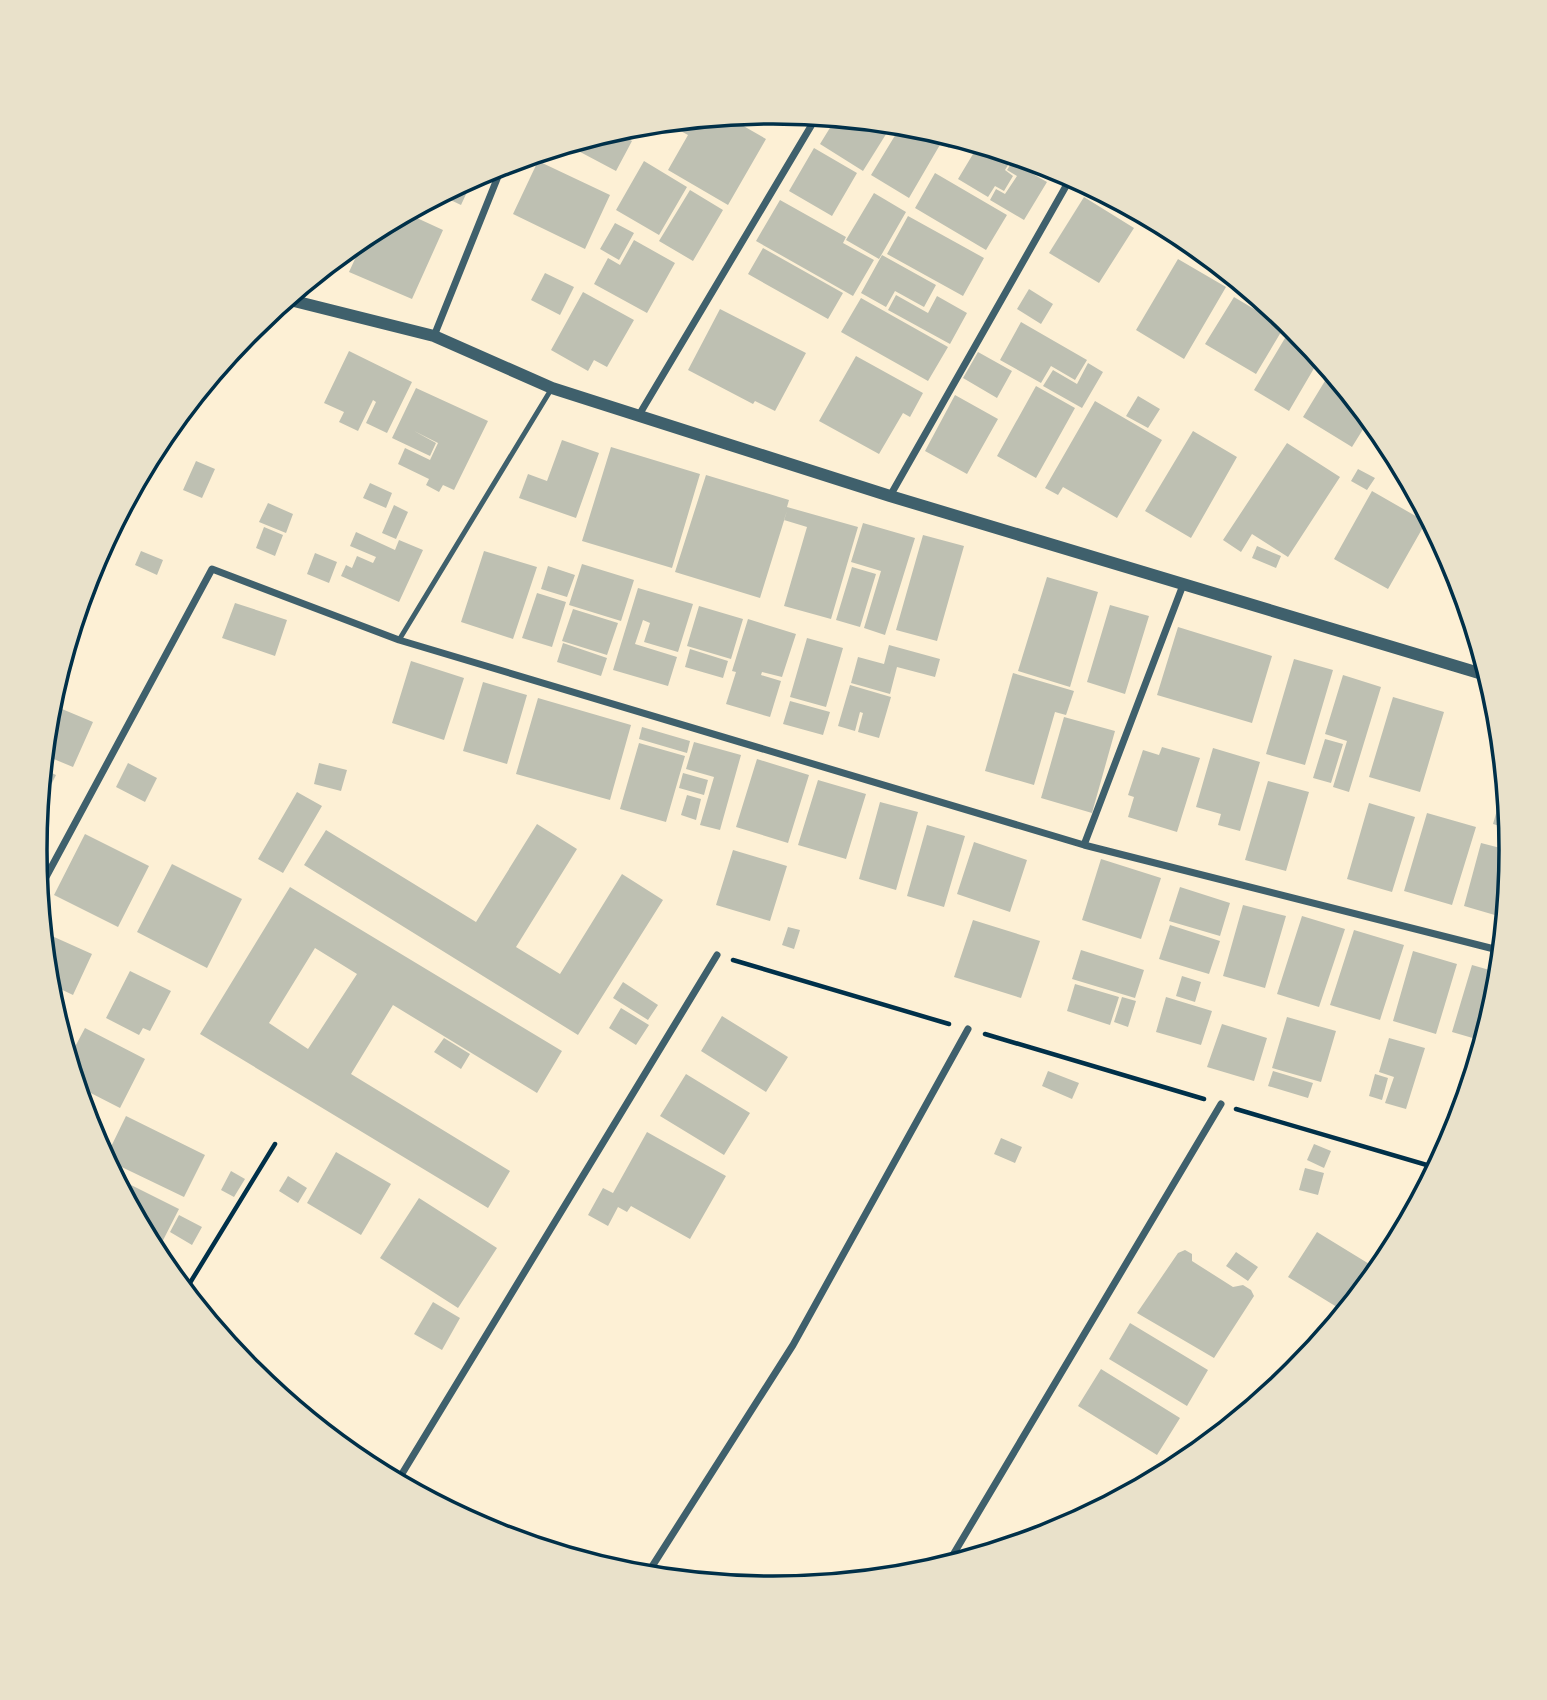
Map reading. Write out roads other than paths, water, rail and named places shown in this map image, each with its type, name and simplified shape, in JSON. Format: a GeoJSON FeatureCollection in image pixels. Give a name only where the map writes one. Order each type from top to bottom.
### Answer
{"type":"FeatureCollection","features":[{"type":"Feature","properties":{"kind":"street"},"geometry":{"type":"LineString","coordinates":[[639,415],[812,125]]}},
{"type":"Feature","properties":{"kind":"street"},"geometry":{"type":"LineString","coordinates":[[434,336],[497,179]]}},
{"type":"Feature","properties":{"kind":"street"},"geometry":{"type":"LineString","coordinates":[[890,496],[1066,186]]}},
{"type":"Feature","properties":{"kind":"street"},"geometry":{"type":"LineString","coordinates":[[298,302],[434,336],[552,388],[890,496],[1478,673]]}},
{"type":"Feature","properties":{"kind":"street"},"geometry":{"type":"LineString","coordinates":[[48,873],[212,569],[399,640],[1084,845],[1493,949]]}},
{"type":"Feature","properties":{"kind":"street"},"geometry":{"type":"LineString","coordinates":[[1084,845],[1184,585]]}},
{"type":"Feature","properties":{"kind":"street"},"geometry":{"type":"LineString","coordinates":[[402,1474],[717,956]]}},
{"type":"Feature","properties":{"kind":"street"},"geometry":{"type":"LineString","coordinates":[[653,1566],[793,1345],[968,1029]]}},
{"type":"Feature","properties":{"kind":"street"},"geometry":{"type":"LineString","coordinates":[[954,1554],[1221,1104]]}},
{"type":"Feature","properties":{"kind":"lane"},"geometry":{"type":"LineString","coordinates":[[399,640],[552,388]]}}]}
